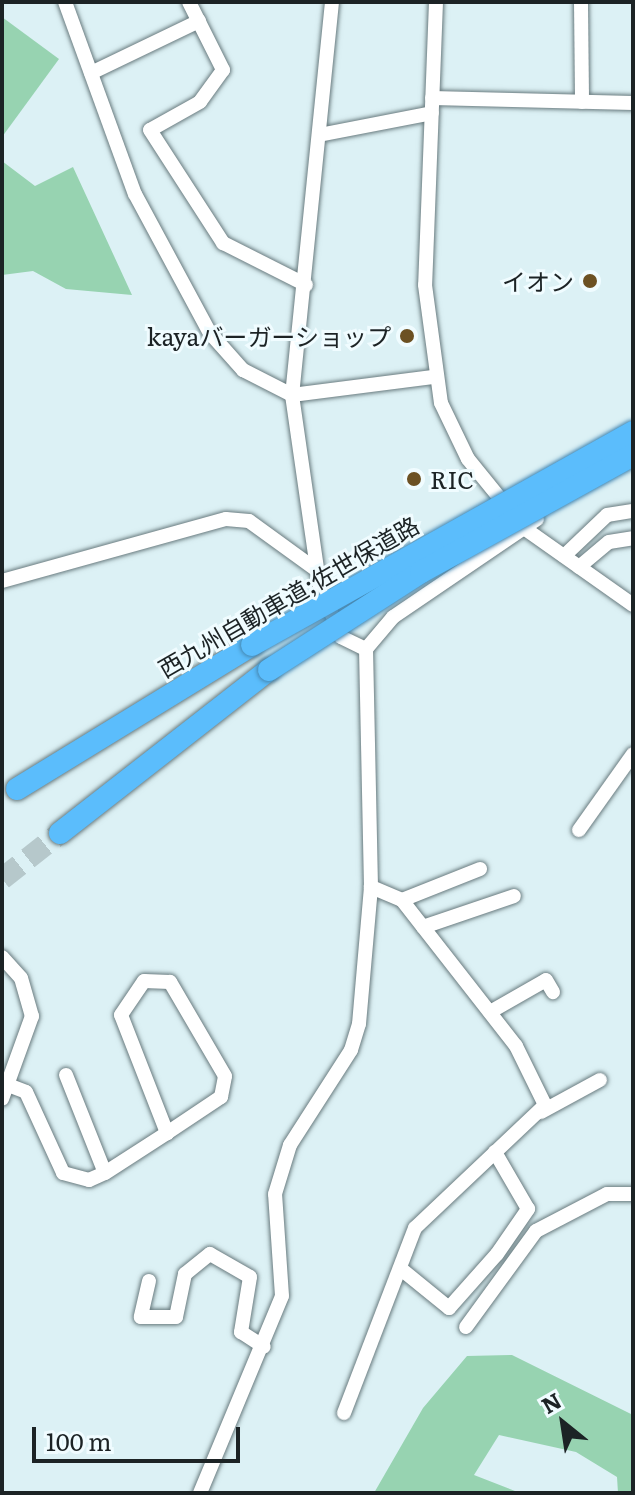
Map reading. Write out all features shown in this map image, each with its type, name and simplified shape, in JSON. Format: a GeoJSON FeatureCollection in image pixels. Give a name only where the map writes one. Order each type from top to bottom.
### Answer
{"type":"FeatureCollection","features":[{"type":"Feature","properties":{"kind":"highway","name":"西九州自動車道;佐世保道路"},"geometry":{"type":"LineString","coordinates":[[17,789],[252,645],[633,432]]}},
{"type":"Feature","properties":{"kind":"highway","name":"西九州自動車道;佐世保道路"},"geometry":{"type":"LineString","coordinates":[[60,833],[269,670],[421,572],[633,456]]}},
{"type":"Feature","properties":{"kind":"street"},"geometry":{"type":"LineString","coordinates":[[65,2],[135,194],[210,333],[243,370],[292,395],[433,377]]}},
{"type":"Feature","properties":{"kind":"street"},"geometry":{"type":"LineString","coordinates":[[189,2],[223,70],[218,86],[150,130],[223,243],[306,285]]}},
{"type":"Feature","properties":{"kind":"street"},"geometry":{"type":"LineString","coordinates":[[332,2],[306,285],[292,395],[315,569],[341,637],[366,649]]}},
{"type":"Feature","properties":{"kind":"street"},"geometry":{"type":"LineString","coordinates":[[436,2],[425,285],[433,377],[468,459],[524,528],[633,605]]}},
{"type":"Feature","properties":{"kind":"street"},"geometry":{"type":"LineString","coordinates":[[581,2],[582,102]]}},
{"type":"Feature","properties":{"kind":"street"},"geometry":{"type":"LineString","coordinates":[[91,73],[199,21]]}},
{"type":"Feature","properties":{"kind":"street"},"geometry":{"type":"LineString","coordinates":[[432,98],[633,103]]}},
{"type":"Feature","properties":{"kind":"street"},"geometry":{"type":"LineString","coordinates":[[319,135],[432,113]]}},
{"type":"Feature","properties":{"kind":"street"},"geometry":{"type":"LineString","coordinates":[[200,1493],[264,1347],[282,1296],[275,1194],[290,1145],[351,1050],[371,887],[366,649],[393,617],[633,456]]}},
{"type":"Feature","properties":{"kind":"street"},"geometry":{"type":"LineString","coordinates":[[564,556],[607,515],[633,511]]}},
{"type":"Feature","properties":{"kind":"street"},"geometry":{"type":"LineString","coordinates":[[2,581],[226,519],[249,521],[315,569]]}},
{"type":"Feature","properties":{"kind":"street"},"geometry":{"type":"LineString","coordinates":[[579,567],[609,542],[633,538]]}},
{"type":"Feature","properties":{"kind":"street"},"geometry":{"type":"LineString","coordinates":[[579,830],[633,754]]}},
{"type":"Feature","properties":{"kind":"street"},"geometry":{"type":"LineString","coordinates":[[402,900],[480,869]]}},
{"type":"Feature","properties":{"kind":"street"},"geometry":{"type":"LineString","coordinates":[[344,1413],[415,1228],[545,1105],[522,1058],[490,1012],[402,900],[371,887]]}},
{"type":"Feature","properties":{"kind":"street"},"geometry":{"type":"LineString","coordinates":[[423,927],[514,896]]}},
{"type":"Feature","properties":{"kind":"street"},"geometry":{"type":"LineString","coordinates":[[2,957],[21,978],[32,1016],[2,1099]]}},
{"type":"Feature","properties":{"kind":"street"},"geometry":{"type":"LineString","coordinates":[[8,1085],[26,1092],[63,1173],[89,1180],[105,1173],[167,1133],[221,1097],[225,1076],[182,991],[154,979],[130,992],[121,1015],[167,1133]]}},
{"type":"Feature","properties":{"kind":"street"},"geometry":{"type":"LineString","coordinates":[[490,1012],[546,980],[553,992]]}},
{"type":"Feature","properties":{"kind":"street"},"geometry":{"type":"LineString","coordinates":[[66,1075],[105,1173]]}},
{"type":"Feature","properties":{"kind":"street"},"geometry":{"type":"LineString","coordinates":[[533,1116],[600,1080]]}},
{"type":"Feature","properties":{"kind":"street"},"geometry":{"type":"LineString","coordinates":[[401,1269],[449,1308],[497,1254],[528,1209],[495,1152]]}},
{"type":"Feature","properties":{"kind":"street"},"geometry":{"type":"LineString","coordinates":[[466,1327],[536,1231],[607,1194],[633,1194]]}},
{"type":"Feature","properties":{"kind":"street"},"geometry":{"type":"LineString","coordinates":[[149,1281],[141,1317],[176,1317],[185,1274],[210,1254],[237,1269],[250,1277],[241,1332],[264,1347]]}},
{"type":"Feature","properties":{"kind":"green space"},"geometry":{"type":"Polygon","coordinates":[[[2,17],[59,59],[2,137],[2,17]]]}},
{"type":"Feature","properties":{"kind":"green space"},"geometry":{"type":"Polygon","coordinates":[[[2,161],[35,186],[73,167],[132,295],[66,289],[33,271],[2,275],[2,161]]]}},
{"type":"Feature","properties":{"kind":"green space"},"geometry":{"type":"Polygon","coordinates":[[[512,1355],[633,1415],[633,1493],[618,1493],[617,1477],[576,1452],[499,1435],[474,1475],[520,1493],[374,1493],[423,1408],[467,1356],[512,1355]]]}},
{"type":"Feature","properties":{"kind":"tunnel"},"geometry":{"type":"LineString","coordinates":[[2,879],[60,833]]}},
{"type":"Feature","properties":{"kind":"place","name":"イオン"},"geometry":{"type":"Point","coordinates":[590,281]}},
{"type":"Feature","properties":{"kind":"place","name":"kayaバーガーショップ"},"geometry":{"type":"Point","coordinates":[407,336]}},
{"type":"Feature","properties":{"kind":"place","name":"RIC"},"geometry":{"type":"Point","coordinates":[414,479]}}]}
